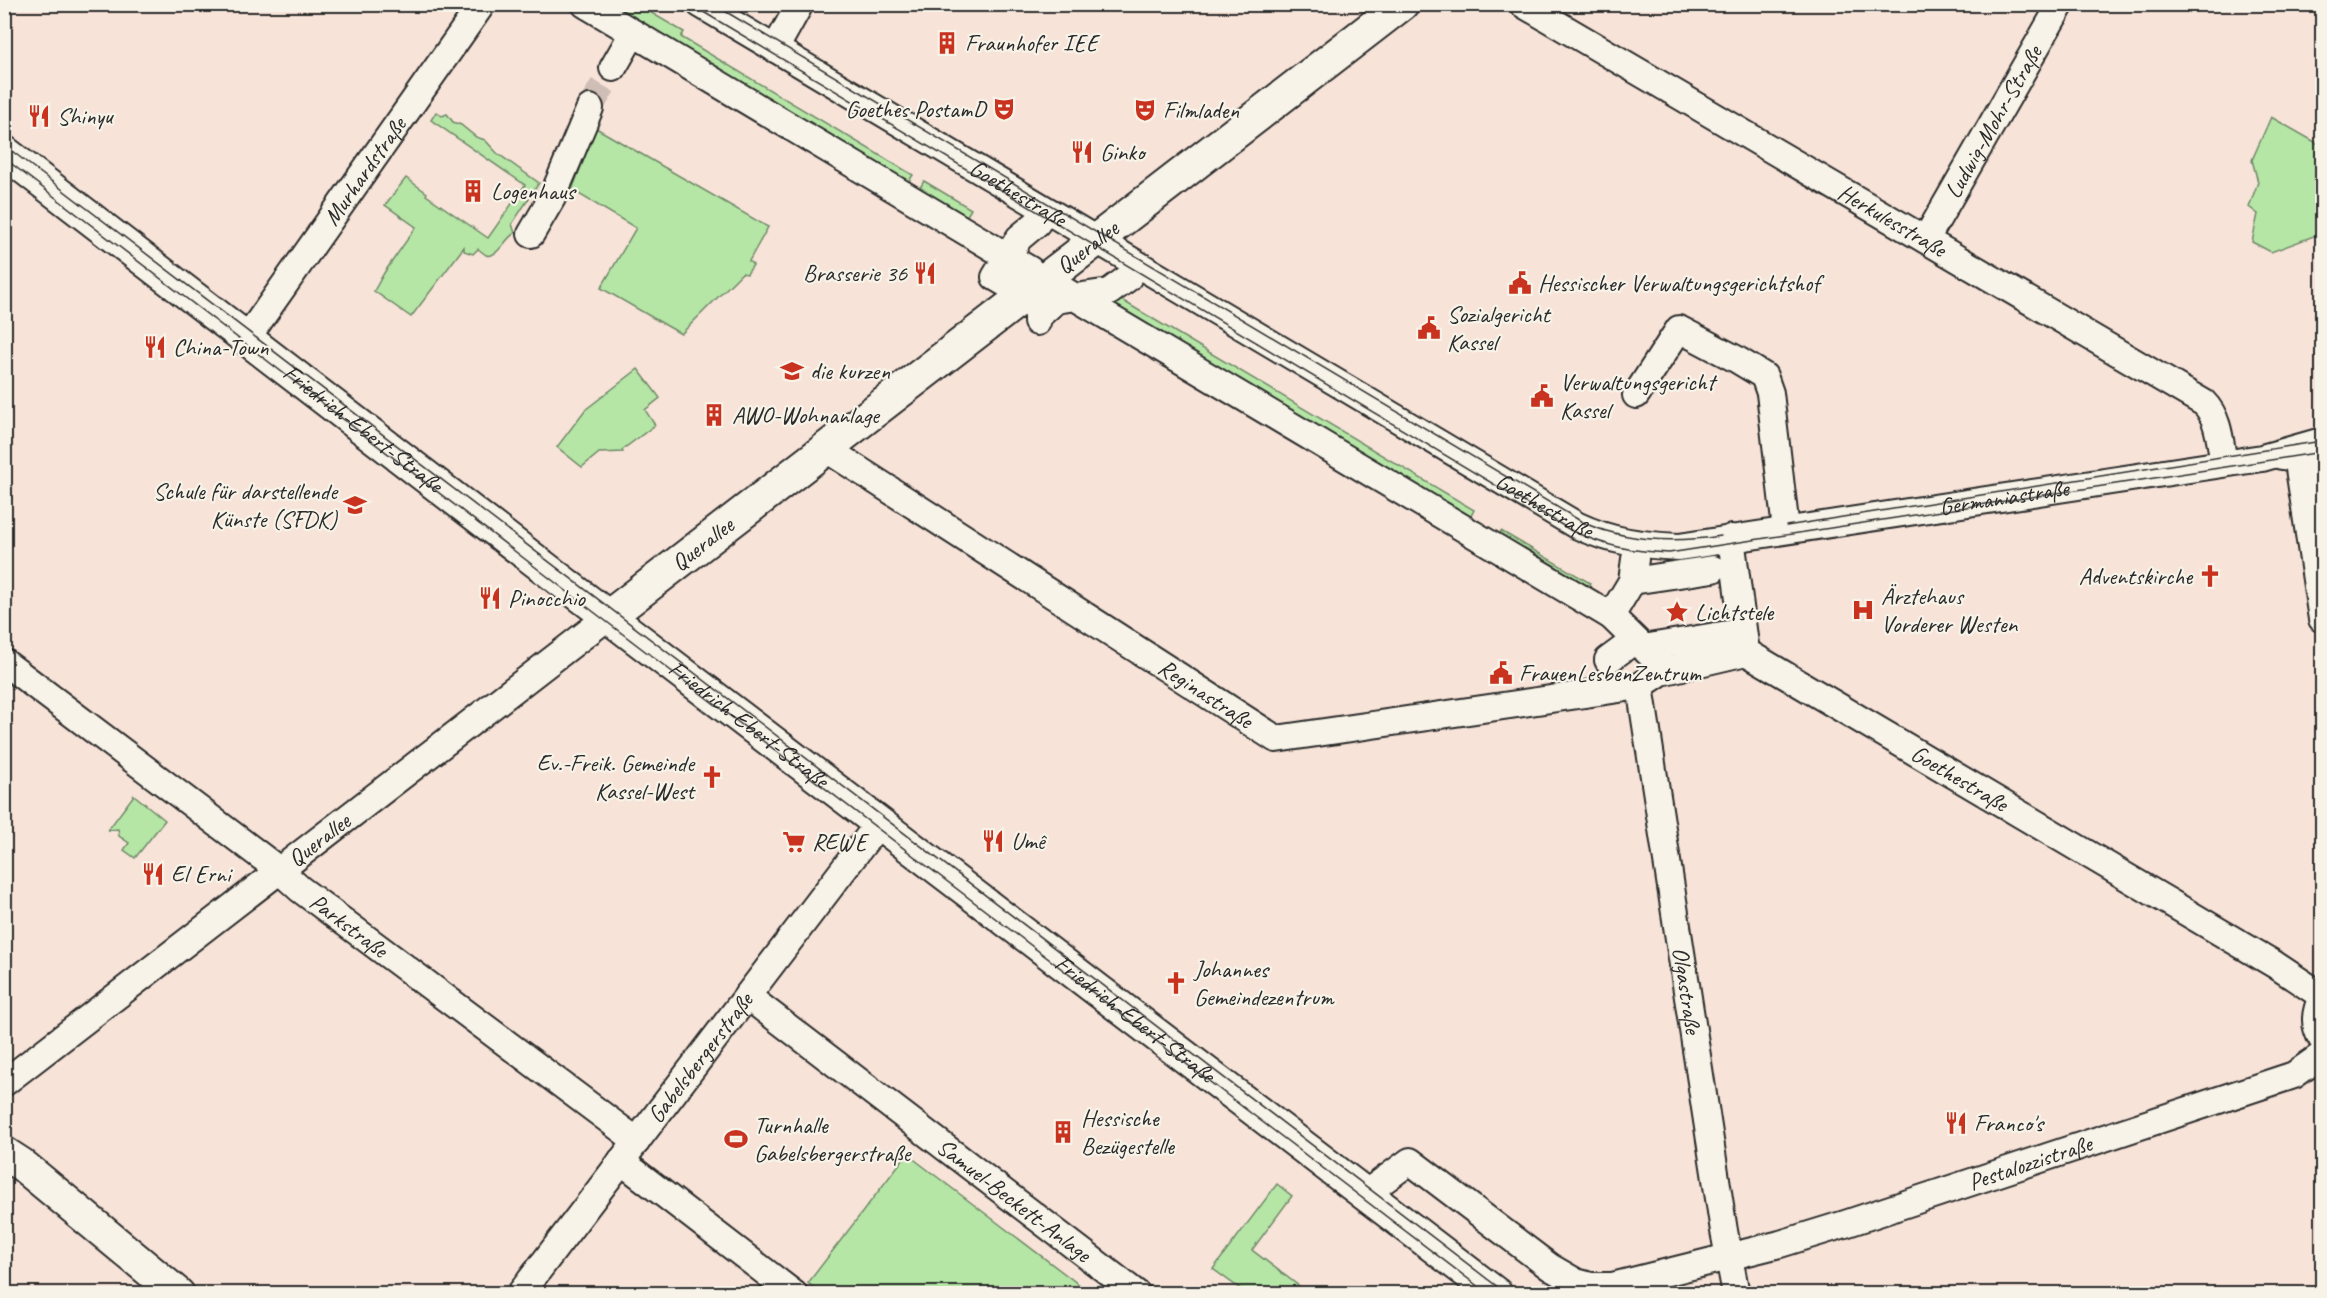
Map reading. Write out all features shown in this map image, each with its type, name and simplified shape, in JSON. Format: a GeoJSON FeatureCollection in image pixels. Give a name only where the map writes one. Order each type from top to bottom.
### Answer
{"type":"FeatureCollection","features":[{"type":"Feature","properties":{"kind":"main road","name":"Querallee"},"geometry":{"type":"LineString","coordinates":[[609,616],[1402,4]]}},
{"type":"Feature","properties":{"kind":"main road","name":"Friedrich-Ebert-Straße"},"geometry":{"type":"LineString","coordinates":[[4,152],[1496,1293]]}},
{"type":"Feature","properties":{"kind":"main road"},"geometry":{"type":"LineString","coordinates":[[4,1153],[21,1164],[178,1293]]}},
{"type":"Feature","properties":{"kind":"street","name":"Murhardstraße"},"geometry":{"type":"LineString","coordinates":[[247,338],[482,4]]}},
{"type":"Feature","properties":{"kind":"street"},"geometry":{"type":"LineString","coordinates":[[585,4],[1006,276],[1019,238],[1028,222]]}},
{"type":"Feature","properties":{"kind":"street","name":"Goethestraße"},"geometry":{"type":"LineString","coordinates":[[700,4],[1576,525],[1613,540],[1638,544],[1680,547],[1731,538]]}},
{"type":"Feature","properties":{"kind":"street"},"geometry":{"type":"LineString","coordinates":[[775,49],[800,4]]}},
{"type":"Feature","properties":{"kind":"street","name":"Herkulesstraße"},"geometry":{"type":"LineString","coordinates":[[1523,4],[2204,403],[2211,410],[2216,421],[2224,463]]}},
{"type":"Feature","properties":{"kind":"street","name":"Ludwig-Mohr-Straße"},"geometry":{"type":"LineString","coordinates":[[1926,239],[2061,4]]}},
{"type":"Feature","properties":{"kind":"street"},"geometry":{"type":"LineString","coordinates":[[613,68],[633,33]]}},
{"type":"Feature","properties":{"kind":"street"},"geometry":{"type":"LineString","coordinates":[[531,234],[552,198],[590,108]]}},
{"type":"Feature","properties":{"kind":"street"},"geometry":{"type":"LineString","coordinates":[[1128,278],[1109,292],[1051,304],[1611,616],[1646,651]]}},
{"type":"Feature","properties":{"kind":"street"},"geometry":{"type":"LineString","coordinates":[[1636,394],[1679,329],[1764,376],[1770,393],[1785,530]]}},
{"type":"Feature","properties":{"kind":"street","name":"Germaniastraße"},"geometry":{"type":"LineString","coordinates":[[1731,538],[2289,454],[2322,441]]}},
{"type":"Feature","properties":{"kind":"street","name":"Reginastraße"},"geometry":{"type":"LineString","coordinates":[[825,448],[1276,739],[1640,686]]}},
{"type":"Feature","properties":{"kind":"street"},"geometry":{"type":"LineString","coordinates":[[2289,454],[2322,619]]}},
{"type":"Feature","properties":{"kind":"street","name":"Germaniastraße"},"geometry":{"type":"LineString","coordinates":[[2289,454],[2319,476]]}},
{"type":"Feature","properties":{"kind":"street"},"geometry":{"type":"LineString","coordinates":[[1640,686],[1661,672],[1746,652],[1731,538]]}},
{"type":"Feature","properties":{"kind":"street"},"geometry":{"type":"LineString","coordinates":[[1634,570],[1666,564]]}},
{"type":"Feature","properties":{"kind":"street"},"geometry":{"type":"LineString","coordinates":[[1634,570],[1713,569]]}},
{"type":"Feature","properties":{"kind":"street"},"geometry":{"type":"LineString","coordinates":[[1611,616],[1634,570]]}},
{"type":"Feature","properties":{"kind":"street","name":"Querallee"},"geometry":{"type":"LineString","coordinates":[[4,1083],[609,616]]}},
{"type":"Feature","properties":{"kind":"street"},"geometry":{"type":"LineString","coordinates":[[1608,660],[1646,651],[1719,640]]}},
{"type":"Feature","properties":{"kind":"street","name":"Goethestraße"},"geometry":{"type":"LineString","coordinates":[[1746,652],[2274,964],[2322,997],[2316,1019],[2322,1040]]}},
{"type":"Feature","properties":{"kind":"street","name":"Parkstraße"},"geometry":{"type":"LineString","coordinates":[[4,662],[279,870],[300,889],[637,1141]]}},
{"type":"Feature","properties":{"kind":"street","name":"Olgastraße"},"geometry":{"type":"LineString","coordinates":[[1640,686],[1736,1293]]}},
{"type":"Feature","properties":{"kind":"street","name":"Gabelsbergerstraße"},"geometry":{"type":"LineString","coordinates":[[520,1293],[879,823]]}},
{"type":"Feature","properties":{"kind":"street","name":"Samuel-Beckett-Anlage"},"geometry":{"type":"LineString","coordinates":[[747,996],[1137,1293]]}},
{"type":"Feature","properties":{"kind":"street","name":"Pestalozzistraße"},"geometry":{"type":"LineString","coordinates":[[1365,1194],[1410,1161],[1550,1267],[1576,1282],[1591,1286],[1612,1286],[1729,1258],[1845,1224],[2294,1075],[2322,1055]]}},
{"type":"Feature","properties":{"kind":"street"},"geometry":{"type":"LineString","coordinates":[[621,1161],[794,1293]]}},
{"type":"Feature","properties":{"kind":"green space"},"geometry":{"type":"Polygon","coordinates":[[[602,5],[638,5],[684,32],[681,37],[913,175],[906,186],[602,5]]]}},
{"type":"Feature","properties":{"kind":"green space"},"geometry":{"type":"Polygon","coordinates":[[[436,112],[442,116],[447,114],[453,122],[485,140],[497,153],[539,183],[512,224],[515,233],[498,251],[486,255],[478,249],[473,254],[464,251],[464,247],[411,317],[374,291],[416,227],[385,205],[406,178],[427,193],[426,195],[488,238],[525,185],[431,120],[436,112]]]}},
{"type":"Feature","properties":{"kind":"green space"},"geometry":{"type":"Polygon","coordinates":[[[2271,117],[2322,146],[2322,233],[2271,252],[2252,242],[2258,214],[2249,207],[2258,182],[2252,160],[2271,117]]]}},
{"type":"Feature","properties":{"kind":"green space"},"geometry":{"type":"Polygon","coordinates":[[[596,128],[768,227],[749,261],[753,265],[747,274],[742,273],[681,334],[601,288],[636,228],[572,190],[596,128]]]}},
{"type":"Feature","properties":{"kind":"green space"},"geometry":{"type":"Polygon","coordinates":[[[924,181],[971,209],[964,221],[917,193],[924,181]]]}},
{"type":"Feature","properties":{"kind":"green space"},"geometry":{"type":"Polygon","coordinates":[[[1113,295],[1474,510],[1469,520],[1106,305],[1113,295]]]}},
{"type":"Feature","properties":{"kind":"green space"},"geometry":{"type":"Polygon","coordinates":[[[638,369],[660,398],[645,410],[655,425],[622,450],[623,452],[599,453],[582,467],[557,447],[585,410],[638,369]]]}},
{"type":"Feature","properties":{"kind":"green space"},"geometry":{"type":"Polygon","coordinates":[[[1501,531],[1590,583],[1586,589],[1498,537],[1501,531]]]}},
{"type":"Feature","properties":{"kind":"green space"},"geometry":{"type":"Polygon","coordinates":[[[134,795],[165,820],[135,858],[124,850],[129,843],[119,836],[118,829],[108,830],[134,795]]]}},
{"type":"Feature","properties":{"kind":"green space"},"geometry":{"type":"Polygon","coordinates":[[[907,1154],[1090,1293],[823,1294],[808,1283],[907,1154]]]}},
{"type":"Feature","properties":{"kind":"green space"},"geometry":{"type":"Polygon","coordinates":[[[1277,1184],[1292,1196],[1252,1250],[1308,1293],[1246,1293],[1213,1269],[1277,1184]]]}},
{"type":"Feature","properties":{"kind":"tunnel"},"geometry":{"type":"LineString","coordinates":[[590,108],[613,68]]}},
{"type":"Feature","properties":{"kind":"tram line"},"geometry":{"type":"LineString","coordinates":[[690,4],[1572,531],[1597,541],[1642,551],[1669,553],[2322,452]]}},
{"type":"Feature","properties":{"kind":"tram line"},"geometry":{"type":"LineString","coordinates":[[713,4],[1584,523],[1617,534],[1651,539],[1686,540],[1721,536]]}},
{"type":"Feature","properties":{"kind":"tram line"},"geometry":{"type":"LineString","coordinates":[[4,145],[1507,1294]]}},
{"type":"Feature","properties":{"kind":"tram line"},"geometry":{"type":"LineString","coordinates":[[4,158],[569,593],[1488,1294]]}},
{"type":"Feature","properties":{"kind":"tram line"},"geometry":{"type":"LineString","coordinates":[[1786,526],[2322,441]]}},
{"type":"Feature","properties":{"kind":"place","name":"Fraunhofer IEE"},"geometry":{"type":"Point","coordinates":[947,43]}},
{"type":"Feature","properties":{"kind":"place","name":"Goethes PostamD"},"geometry":{"type":"Point","coordinates":[1004,109]}},
{"type":"Feature","properties":{"kind":"place","name":"Filmladen"},"geometry":{"type":"Point","coordinates":[1145,110]}},
{"type":"Feature","properties":{"kind":"place","name":"Shinyu"},"geometry":{"type":"Point","coordinates":[39,116]}},
{"type":"Feature","properties":{"kind":"place","name":"Ginko"},"geometry":{"type":"Point","coordinates":[1082,152]}},
{"type":"Feature","properties":{"kind":"place","name":"Logenhaus"},"geometry":{"type":"Point","coordinates":[473,191]}},
{"type":"Feature","properties":{"kind":"place","name":"Brasserie 36"},"geometry":{"type":"Point","coordinates":[925,273]}},
{"type":"Feature","properties":{"kind":"place","name":"Hessischer Verwaltungsgerichtshof"},"geometry":{"type":"Point","coordinates":[1520,283]}},
{"type":"Feature","properties":{"kind":"place","name":"Sozialgericht Kassel"},"geometry":{"type":"Point","coordinates":[1429,328]}},
{"type":"Feature","properties":{"kind":"place","name":"China-Town"},"geometry":{"type":"Point","coordinates":[155,347]}},
{"type":"Feature","properties":{"kind":"place","name":"die kurzen"},"geometry":{"type":"Point","coordinates":[792,371]}},
{"type":"Feature","properties":{"kind":"place","name":"Verwaltungsgericht Kassel"},"geometry":{"type":"Point","coordinates":[1542,396]}},
{"type":"Feature","properties":{"kind":"place","name":"AWO-Wohnanlage"},"geometry":{"type":"Point","coordinates":[714,415]}},
{"type":"Feature","properties":{"kind":"place","name":"Schule für darstellende Künste (SFDK)"},"geometry":{"type":"Point","coordinates":[355,505]}},
{"type":"Feature","properties":{"kind":"place","name":"Adventskirche"},"geometry":{"type":"Point","coordinates":[2210,576]}},
{"type":"Feature","properties":{"kind":"place","name":"Pinocchio"},"geometry":{"type":"Point","coordinates":[490,598]}},
{"type":"Feature","properties":{"kind":"place","name":"Ärztehaus Vorderer Westen"},"geometry":{"type":"Point","coordinates":[1863,610]}},
{"type":"Feature","properties":{"kind":"place","name":"Lichtstele"},"geometry":{"type":"Point","coordinates":[1677,612]}},
{"type":"Feature","properties":{"kind":"place","name":"FrauenLesbenZentrum"},"geometry":{"type":"Point","coordinates":[1501,673]}},
{"type":"Feature","properties":{"kind":"place","name":"Ev.-Freik. Gemeinde Kassel-West"},"geometry":{"type":"Point","coordinates":[712,777]}},
{"type":"Feature","properties":{"kind":"place","name":"Umê"},"geometry":{"type":"Point","coordinates":[993,841]}},
{"type":"Feature","properties":{"kind":"place","name":"REWE"},"geometry":{"type":"Point","coordinates":[794,842]}},
{"type":"Feature","properties":{"kind":"place","name":"El Erni"},"geometry":{"type":"Point","coordinates":[153,874]}},
{"type":"Feature","properties":{"kind":"place","name":"Johannes Gemeindezentrum"},"geometry":{"type":"Point","coordinates":[1176,983]}},
{"type":"Feature","properties":{"kind":"place","name":"Franco's"},"geometry":{"type":"Point","coordinates":[1956,1123]}},
{"type":"Feature","properties":{"kind":"place","name":"Hessische Bezügestelle"},"geometry":{"type":"Point","coordinates":[1063,1132]}},
{"type":"Feature","properties":{"kind":"place","name":"Turnhalle Gabelsbergerstraße"},"geometry":{"type":"Point","coordinates":[736,1139]}}]}
